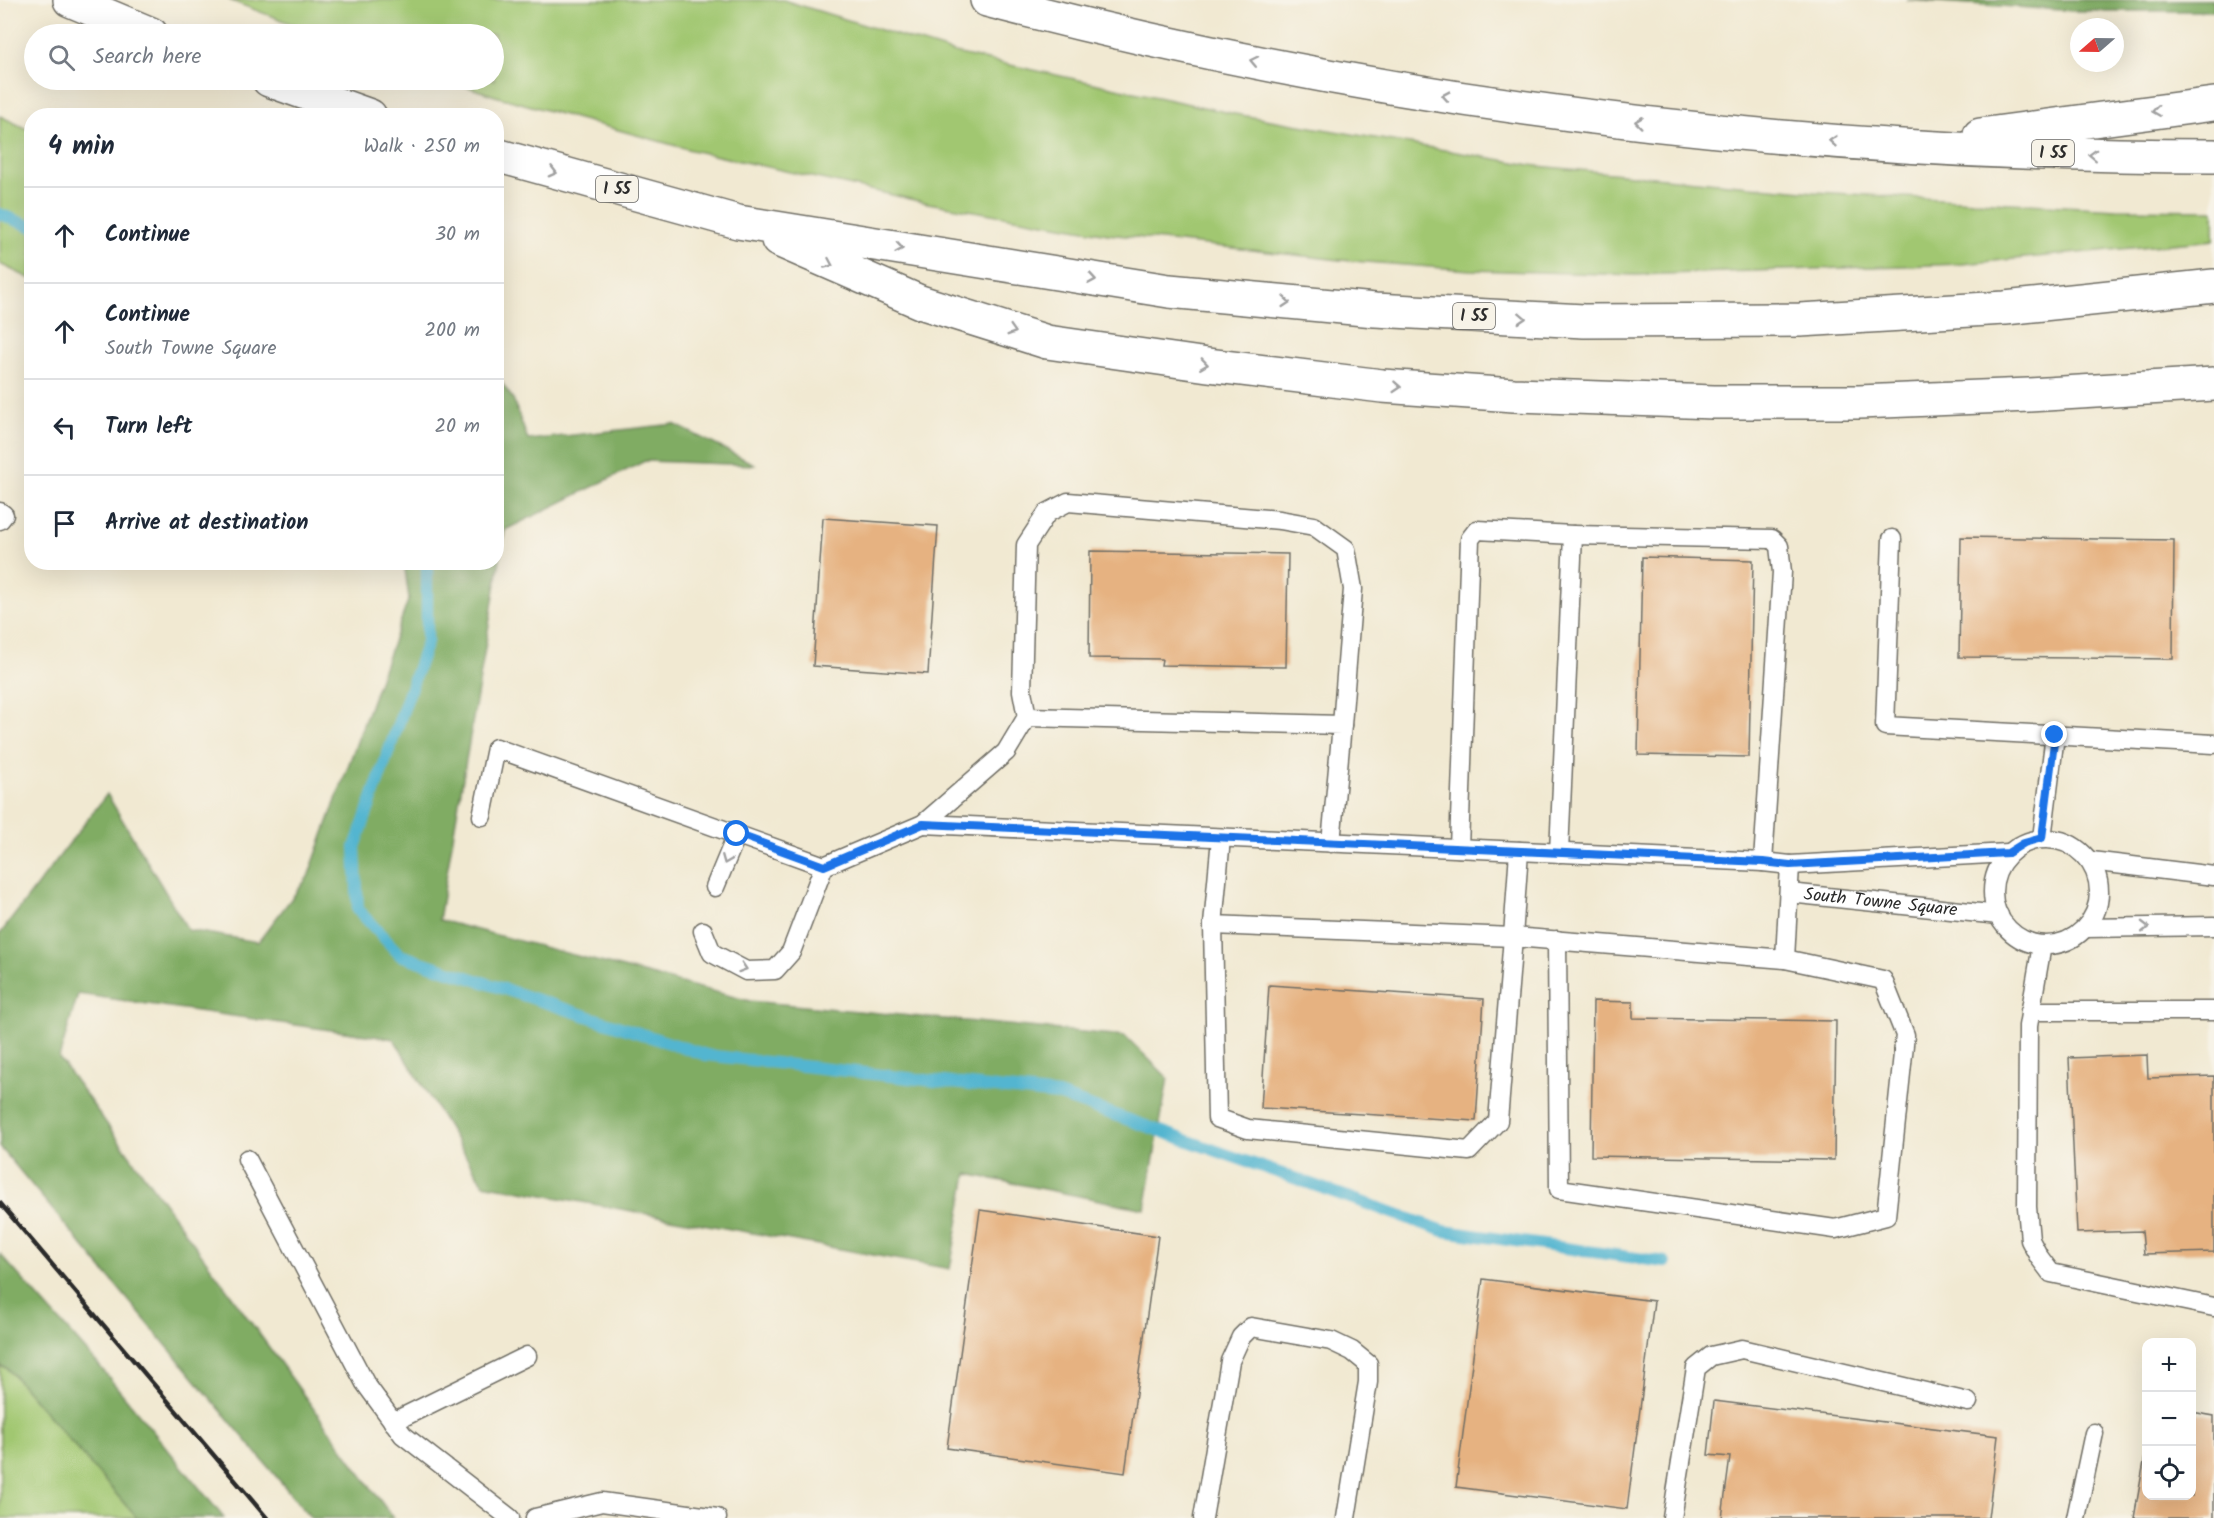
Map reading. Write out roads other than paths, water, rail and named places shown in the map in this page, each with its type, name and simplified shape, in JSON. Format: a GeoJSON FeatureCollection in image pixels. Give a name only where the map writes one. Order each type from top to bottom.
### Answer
{"type":"FeatureCollection","features":[{"type":"Feature","properties":{"kind":"highway"},"geometry":{"type":"LineString","coordinates":[[70,0],[127,24]]}},
{"type":"Feature","properties":{"kind":"highway","name":"I 55"},"geometry":{"type":"LineString","coordinates":[[987,0],[1066,21],[1274,65],[1482,102],[1692,129],[1892,146],[2117,156],[2214,156]]}},
{"type":"Feature","properties":{"kind":"highway"},"geometry":{"type":"LineString","coordinates":[[297,90],[348,108]]}},
{"type":"Feature","properties":{"kind":"highway"},"geometry":{"type":"LineString","coordinates":[[1892,146],[2214,104]]}},
{"type":"Feature","properties":{"kind":"highway","name":"I 55"},"geometry":{"type":"LineString","coordinates":[[504,157],[738,222],[1169,291],[1376,310],[1584,321],[1811,320],[2005,308],[2214,286]]}},
{"type":"Feature","properties":{"kind":"highway"},"geometry":{"type":"LineString","coordinates":[[738,222],[920,302],[1047,342],[1208,365],[1382,386],[1538,396],[1714,402],[1815,402],[2029,395],[2214,384]]}},
{"type":"Feature","properties":{"kind":"lane"},"geometry":{"type":"LineString","coordinates":[[482,816],[496,748],[824,866],[923,824],[1006,752],[1027,717],[1022,691],[1026,545],[1047,513],[1068,502],[1280,520],[1314,526],[1346,549],[1353,589],[1331,843]]}},
{"type":"Feature","properties":{"kind":"lane"},"geometry":{"type":"LineString","coordinates":[[0,512],[4,514],[0,520]]}},
{"type":"Feature","properties":{"kind":"lane"},"geometry":{"type":"LineString","coordinates":[[1459,848],[1470,539],[1477,530],[1772,539],[1779,546],[1782,572],[1763,862]]}},
{"type":"Feature","properties":{"kind":"lane"},"geometry":{"type":"LineString","coordinates":[[1560,853],[1573,534]]}},
{"type":"Feature","properties":{"kind":"lane"},"geometry":{"type":"LineString","coordinates":[[1892,539],[1885,726],[2214,744]]}},
{"type":"Feature","properties":{"kind":"lane"},"geometry":{"type":"LineString","coordinates":[[1027,717],[1342,725]]}},
{"type":"Feature","properties":{"kind":"lane"},"geometry":{"type":"LineString","coordinates":[[2008,853],[1998,869],[1993,887],[1994,905],[2008,930],[2024,941],[2042,945],[2061,943],[2078,936],[2096,912],[2100,894],[2098,875],[2091,861],[2078,848],[2061,839],[2042,838],[2055,735]]}},
{"type":"Feature","properties":{"kind":"lane","name":"South Towne Square"},"geometry":{"type":"LineString","coordinates":[[923,824],[1790,865],[2008,853],[2024,843],[2042,838]]}},
{"type":"Feature","properties":{"kind":"lane"},"geometry":{"type":"LineString","coordinates":[[715,887],[737,834]]}},
{"type":"Feature","properties":{"kind":"lane"},"geometry":{"type":"LineString","coordinates":[[1221,838],[1213,925],[1217,1118],[1248,1129],[1469,1151],[1498,1121],[1519,851]]}},
{"type":"Feature","properties":{"kind":"lane"},"geometry":{"type":"LineString","coordinates":[[2091,861],[2214,876]]}},
{"type":"Feature","properties":{"kind":"lane","name":"South Towne Square"},"geometry":{"type":"LineString","coordinates":[[1790,865],[1789,893],[1999,915]]}},
{"type":"Feature","properties":{"kind":"lane"},"geometry":{"type":"LineString","coordinates":[[703,931],[712,954],[746,971],[776,970],[791,952],[824,866]]}},
{"type":"Feature","properties":{"kind":"lane"},"geometry":{"type":"LineString","coordinates":[[1785,959],[1789,893]]}},
{"type":"Feature","properties":{"kind":"lane"},"geometry":{"type":"LineString","coordinates":[[1213,925],[1557,940],[1785,959],[1882,980],[1905,1035],[1886,1216],[1835,1229],[1559,1189],[1557,940]]}},
{"type":"Feature","properties":{"kind":"lane"},"geometry":{"type":"LineString","coordinates":[[2086,928],[2214,926]]}},
{"type":"Feature","properties":{"kind":"lane"},"geometry":{"type":"LineString","coordinates":[[2042,945],[2030,1011],[2028,1038],[2027,1208],[2030,1240],[2039,1257],[2051,1272],[2214,1307]]}},
{"type":"Feature","properties":{"kind":"lane"},"geometry":{"type":"LineString","coordinates":[[2030,1011],[2214,1011]]}},
{"type":"Feature","properties":{"kind":"lane"},"geometry":{"type":"LineString","coordinates":[[247,1159],[365,1383],[393,1422],[403,1435],[510,1518]]}},
{"type":"Feature","properties":{"kind":"lane"},"geometry":{"type":"LineString","coordinates":[[1203,1518],[1230,1361],[1241,1337],[1251,1327],[1331,1341],[1352,1351],[1368,1364],[1368,1382],[1346,1518]]}},
{"type":"Feature","properties":{"kind":"lane"},"geometry":{"type":"LineString","coordinates":[[1672,1518],[1696,1368],[1711,1356],[1742,1348],[1968,1402]]}},
{"type":"Feature","properties":{"kind":"lane"},"geometry":{"type":"LineString","coordinates":[[393,1422],[527,1356]]}},
{"type":"Feature","properties":{"kind":"lane"},"geometry":{"type":"LineString","coordinates":[[2076,1518],[2094,1432]]}},
{"type":"Feature","properties":{"kind":"lane"},"geometry":{"type":"LineString","coordinates":[[535,1518],[602,1502],[717,1518]]}},
{"type":"Feature","properties":{"kind":"waterway"},"geometry":{"type":"LineString","coordinates":[[0,214],[24,224]]}},
{"type":"Feature","properties":{"kind":"waterway"},"geometry":{"type":"LineString","coordinates":[[427,570],[427,642],[355,847],[358,910],[400,955],[706,1055],[1058,1095],[1444,1231],[1665,1262]]}},
{"type":"Feature","properties":{"kind":"railway"},"geometry":{"type":"LineString","coordinates":[[0,1203],[267,1518]]}}]}
